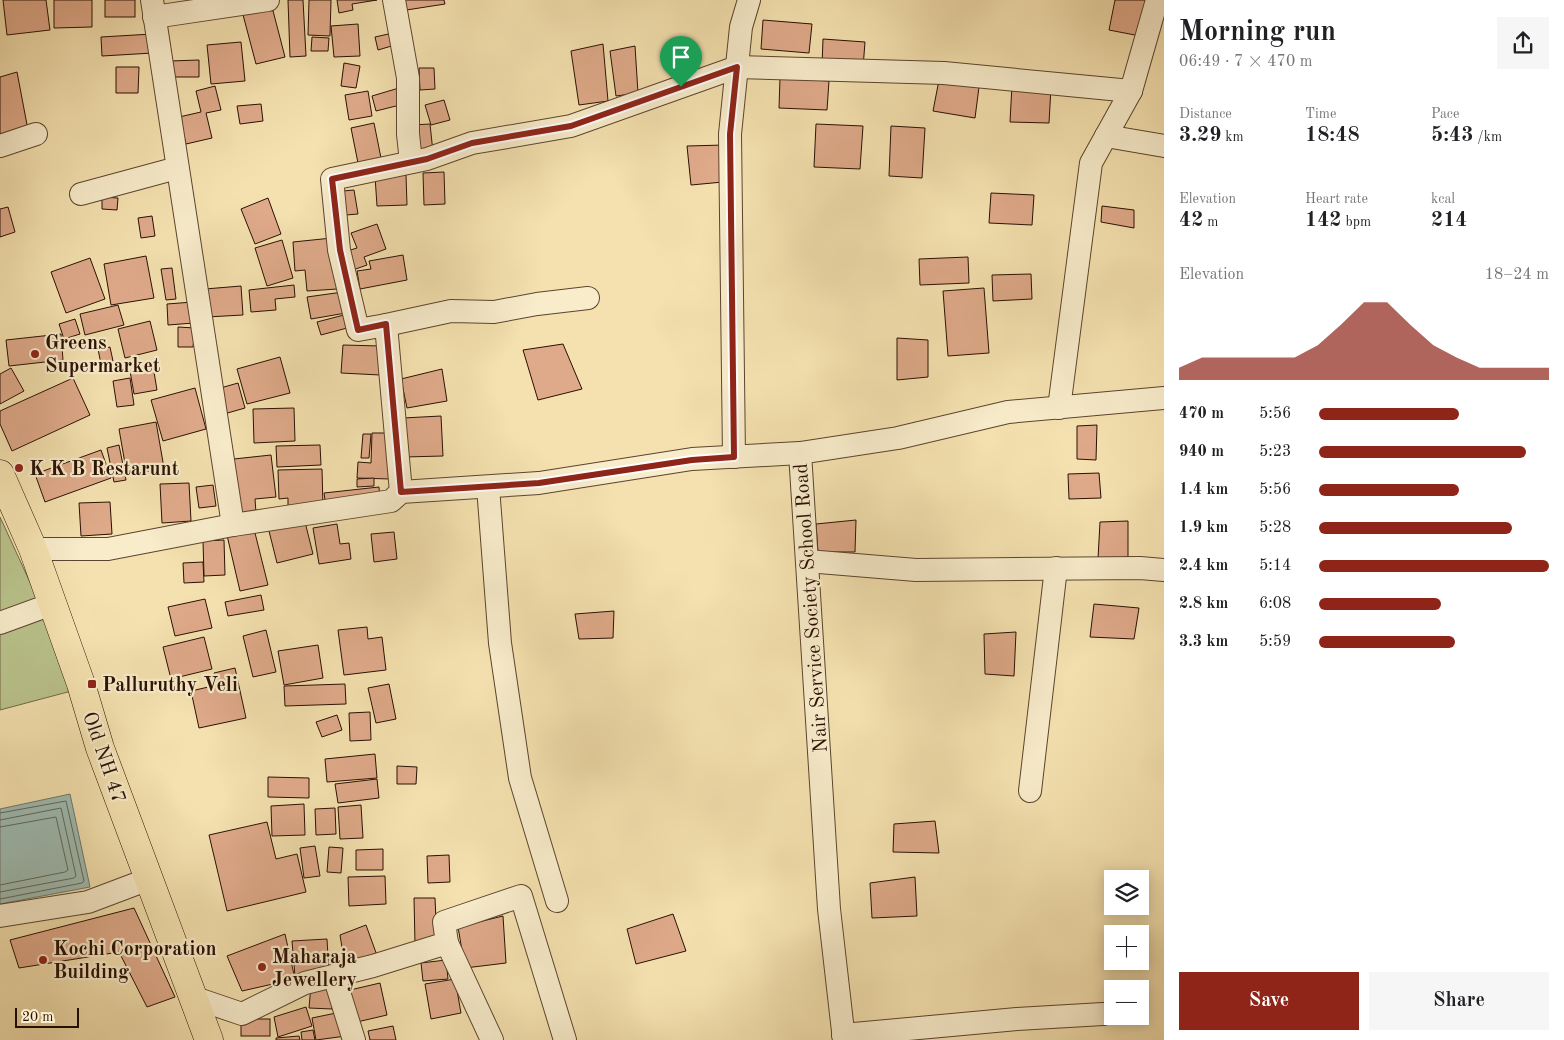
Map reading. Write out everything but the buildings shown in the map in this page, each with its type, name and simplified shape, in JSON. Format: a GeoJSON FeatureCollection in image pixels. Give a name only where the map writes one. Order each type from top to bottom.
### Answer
{"type":"FeatureCollection","features":[{"type":"Feature","properties":{"kind":"main road","name":"Old NH 47"},"geometry":{"type":"LineString","coordinates":[[0,474],[33,549],[81,684],[100,748],[209,1040]]}},
{"type":"Feature","properties":{"kind":"street"},"geometry":{"type":"LineString","coordinates":[[233,525],[153,9],[268,0]]}},
{"type":"Feature","properties":{"kind":"street"},"geometry":{"type":"LineString","coordinates":[[394,0],[408,78],[408,134],[412,162]]}},
{"type":"Feature","properties":{"kind":"street"},"geometry":{"type":"LineString","coordinates":[[734,457],[730,134],[740,27],[749,0]]}},
{"type":"Feature","properties":{"kind":"street"},"geometry":{"type":"LineString","coordinates":[[1059,408],[1091,163],[1131,91],[1159,1]]}},
{"type":"Feature","properties":{"kind":"street"},"geometry":{"type":"LineString","coordinates":[[588,298],[494,312],[451,311],[358,330],[340,250],[332,179],[412,162],[472,143],[571,126],[737,67],[944,73],[1131,91]]}},
{"type":"Feature","properties":{"kind":"street"},"geometry":{"type":"LineString","coordinates":[[0,146],[36,134]]}},
{"type":"Feature","properties":{"kind":"street"},"geometry":{"type":"LineString","coordinates":[[1106,136],[1164,146]]}},
{"type":"Feature","properties":{"kind":"street"},"geometry":{"type":"LineString","coordinates":[[81,194],[177,168]]}},
{"type":"Feature","properties":{"kind":"street"},"geometry":{"type":"LineString","coordinates":[[386,324],[401,492]]}},
{"type":"Feature","properties":{"kind":"street","name":"Nair Service Society School Road"},"geometry":{"type":"LineString","coordinates":[[843,1038],[829,909],[800,454],[898,438],[1008,412],[1164,398]]}},
{"type":"Feature","properties":{"kind":"street"},"geometry":{"type":"LineString","coordinates":[[1136,401],[1164,405]]}},
{"type":"Feature","properties":{"kind":"street"},"geometry":{"type":"LineString","coordinates":[[33,549],[108,549],[233,525],[391,501],[401,492],[539,483],[692,460],[800,454]]}},
{"type":"Feature","properties":{"kind":"street"},"geometry":{"type":"LineString","coordinates":[[488,487],[500,643],[520,778],[557,901]]}},
{"type":"Feature","properties":{"kind":"street"},"geometry":{"type":"LineString","coordinates":[[807,561],[916,570],[1056,568],[1140,568],[1164,570]]}},
{"type":"Feature","properties":{"kind":"street"},"geometry":{"type":"LineString","coordinates":[[1030,791],[1056,568]]}},
{"type":"Feature","properties":{"kind":"street"},"geometry":{"type":"LineString","coordinates":[[0,623],[52,604]]}},
{"type":"Feature","properties":{"kind":"street"},"geometry":{"type":"LineString","coordinates":[[0,916],[88,902],[149,879]]}},
{"type":"Feature","properties":{"kind":"street"},"geometry":{"type":"LineString","coordinates":[[492,1040],[447,943],[444,922],[522,896],[565,1040]]}},
{"type":"Feature","properties":{"kind":"street"},"geometry":{"type":"LineString","coordinates":[[192,997],[242,1014],[305,983],[373,966],[447,943]]}},
{"type":"Feature","properties":{"kind":"street"},"geometry":{"type":"LineString","coordinates":[[334,976],[354,1040]]}},
{"type":"Feature","properties":{"kind":"street"},"geometry":{"type":"LineString","coordinates":[[843,1038],[1017,1019],[1103,1014]]}},
{"type":"Feature","properties":{"kind":"green space"},"geometry":{"type":"Polygon","coordinates":[[[0,517],[79,689],[0,710],[0,517]]]}},
{"type":"Feature","properties":{"kind":"water"},"geometry":{"type":"Polygon","coordinates":[[[70,794],[90,887],[0,904],[0,809],[70,794]]]}},
{"type":"Feature","properties":{"kind":"place","name":"Greens Supermarket"},"geometry":{"type":"Point","coordinates":[35,354]}},
{"type":"Feature","properties":{"kind":"place","name":"K K B Restarunt"},"geometry":{"type":"Point","coordinates":[19,468]}},
{"type":"Feature","properties":{"kind":"place","name":"Palluruthy Veli"},"geometry":{"type":"Point","coordinates":[92,684]}},
{"type":"Feature","properties":{"kind":"place","name":"Kochi Corporation Building"},"geometry":{"type":"Point","coordinates":[43,960]}},
{"type":"Feature","properties":{"kind":"place","name":"Maharaja Jewellery"},"geometry":{"type":"Point","coordinates":[262,967]}},
{"type":"Feature","properties":{"kind":"route"},"geometry":{"type":"LineString","coordinates":[[737,67],[730,134],[734,457],[692,460],[539,483],[401,492],[386,324],[358,330],[340,250],[332,179],[427,159],[472,143],[571,126],[681,87],[737,67]]}}]}
